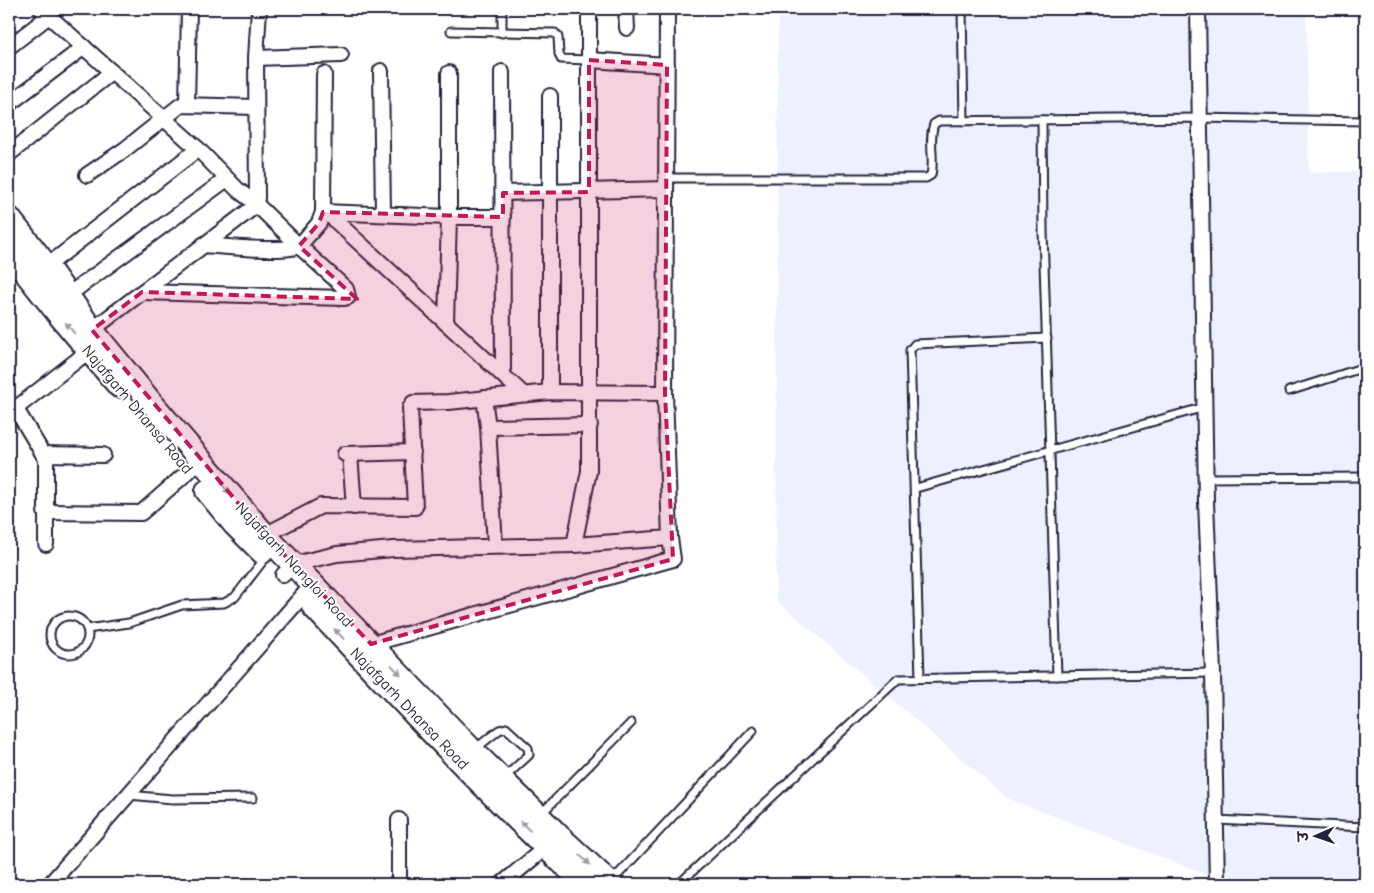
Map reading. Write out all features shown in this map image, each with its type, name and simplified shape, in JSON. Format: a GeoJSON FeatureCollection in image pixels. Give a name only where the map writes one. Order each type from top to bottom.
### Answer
{"type":"FeatureCollection","features":[{"type":"Feature","properties":{"kind":"main road","name":"Najafgarh Nangloi Road"},"geometry":{"type":"LineString","coordinates":[[9,218],[68,295],[94,340],[150,401],[265,535],[288,569],[308,590],[372,644],[438,726],[473,750],[502,787],[539,816],[552,842],[610,884]]}},
{"type":"Feature","properties":{"kind":"main road","name":"Najafgarh Dhansa Road"},"geometry":{"type":"LineString","coordinates":[[9,252],[94,340],[190,470],[234,524],[266,557],[288,569]]}},
{"type":"Feature","properties":{"kind":"main road","name":"Najafgarh Dhansa Road"},"geometry":{"type":"LineString","coordinates":[[308,590],[438,726],[502,787],[552,842],[585,884]]}},
{"type":"Feature","properties":{"kind":"street"},"geometry":{"type":"LineString","coordinates":[[187,104],[189,9]]}},
{"type":"Feature","properties":{"kind":"street"},"geometry":{"type":"LineString","coordinates":[[46,544],[46,463],[43,454],[12,411],[94,340],[142,292],[254,207],[257,198],[256,58],[258,9]]}},
{"type":"Feature","properties":{"kind":"street"},"geometry":{"type":"LineString","coordinates":[[574,545],[588,479],[590,426],[589,9]]}},
{"type":"Feature","properties":{"kind":"street"},"geometry":{"type":"LineString","coordinates":[[626,9],[627,28]]}},
{"type":"Feature","properties":{"kind":"street"},"geometry":{"type":"LineString","coordinates":[[372,644],[674,559],[670,538],[665,393],[667,9]]}},
{"type":"Feature","properties":{"kind":"street"},"geometry":{"type":"LineString","coordinates":[[1198,9],[1206,478],[1213,673],[1217,884]]}},
{"type":"Feature","properties":{"kind":"street"},"geometry":{"type":"LineString","coordinates":[[9,47],[45,12],[198,149],[238,190],[255,203],[346,289],[348,297],[142,292]]}},
{"type":"Feature","properties":{"kind":"street"},"geometry":{"type":"LineString","coordinates":[[9,104],[84,46]]}},
{"type":"Feature","properties":{"kind":"street"},"geometry":{"type":"LineString","coordinates":[[256,58],[341,56]]}},
{"type":"Feature","properties":{"kind":"street"},"geometry":{"type":"LineString","coordinates":[[589,60],[667,65]]}},
{"type":"Feature","properties":{"kind":"street"},"geometry":{"type":"LineString","coordinates":[[381,71],[383,214]]}},
{"type":"Feature","properties":{"kind":"street"},"geometry":{"type":"LineString","coordinates":[[9,154],[112,72]]}},
{"type":"Feature","properties":{"kind":"street"},"geometry":{"type":"LineString","coordinates":[[502,72],[503,375]]}},
{"type":"Feature","properties":{"kind":"street"},"geometry":{"type":"LineString","coordinates":[[446,323],[449,217],[449,73]]}},
{"type":"Feature","properties":{"kind":"street"},"geometry":{"type":"LineString","coordinates":[[203,245],[290,249],[299,246],[319,223],[324,212],[324,74]]}},
{"type":"Feature","properties":{"kind":"street"},"geometry":{"type":"LineString","coordinates":[[550,96],[550,392]]}},
{"type":"Feature","properties":{"kind":"street"},"geometry":{"type":"LineString","coordinates":[[87,175],[124,150],[177,107],[187,104],[256,107]]}},
{"type":"Feature","properties":{"kind":"street"},"geometry":{"type":"LineString","coordinates":[[47,266],[198,149]]}},
{"type":"Feature","properties":{"kind":"street"},"geometry":{"type":"LineString","coordinates":[[68,295],[228,179]]}},
{"type":"Feature","properties":{"kind":"street"},"geometry":{"type":"LineString","coordinates":[[503,193],[589,192],[666,184]]}},
{"type":"Feature","properties":{"kind":"street"},"geometry":{"type":"LineString","coordinates":[[324,212],[449,217],[503,217]]}},
{"type":"Feature","properties":{"kind":"street"},"geometry":{"type":"LineString","coordinates":[[324,212],[523,394]]}},
{"type":"Feature","properties":{"kind":"street"},"geometry":{"type":"LineString","coordinates":[[265,535],[321,506],[415,507],[410,408],[413,403],[550,392],[665,393]]}},
{"type":"Feature","properties":{"kind":"street"},"geometry":{"type":"LineString","coordinates":[[484,398],[488,427],[495,546]]}},
{"type":"Feature","properties":{"kind":"street"},"geometry":{"type":"LineString","coordinates":[[488,427],[590,426]]}},
{"type":"Feature","properties":{"kind":"street"},"geometry":{"type":"LineString","coordinates":[[354,506],[347,454],[413,452]]}},
{"type":"Feature","properties":{"kind":"street"},"geometry":{"type":"LineString","coordinates":[[43,454],[103,455]]}},
{"type":"Feature","properties":{"kind":"street"},"geometry":{"type":"LineString","coordinates":[[45,512],[141,513],[190,470]]}},
{"type":"Feature","properties":{"kind":"street"},"geometry":{"type":"LineString","coordinates":[[288,569],[337,554],[393,549],[574,545],[670,538]]}},
{"type":"Feature","properties":{"kind":"street"},"geometry":{"type":"LineString","coordinates":[[50,884],[308,590]]}},
{"type":"Feature","properties":{"kind":"street"},"geometry":{"type":"LineString","coordinates":[[399,884],[400,820]]}},
{"type":"Feature","properties":{"kind":"street"},"geometry":{"type":"LineString","coordinates":[[502,884],[552,842]]}},
{"type":"Feature","properties":{"kind":"lane"},"geometry":{"type":"LineString","coordinates":[[502,9],[502,33]]}},
{"type":"Feature","properties":{"kind":"lane"},"geometry":{"type":"LineString","coordinates":[[962,9],[964,121]]}},
{"type":"Feature","properties":{"kind":"lane"},"geometry":{"type":"LineString","coordinates":[[451,32],[555,33],[558,37],[561,59],[589,60]]}},
{"type":"Feature","properties":{"kind":"lane"},"geometry":{"type":"LineString","coordinates":[[666,184],[926,178],[931,175],[933,167],[931,130],[938,121],[1199,118],[1365,121]]}},
{"type":"Feature","properties":{"kind":"lane"},"geometry":{"type":"LineString","coordinates":[[1042,120],[1043,231],[1057,676]]}},
{"type":"Feature","properties":{"kind":"lane"},"geometry":{"type":"LineString","coordinates":[[920,678],[916,488],[910,350],[915,344],[1047,338]]}},
{"type":"Feature","properties":{"kind":"lane"},"geometry":{"type":"LineString","coordinates":[[1289,391],[1365,367]]}},
{"type":"Feature","properties":{"kind":"lane"},"geometry":{"type":"LineString","coordinates":[[916,488],[1205,407]]}},
{"type":"Feature","properties":{"kind":"lane"},"geometry":{"type":"LineString","coordinates":[[1206,478],[1365,477]]}},
{"type":"Feature","properties":{"kind":"lane"},"geometry":{"type":"LineString","coordinates":[[88,629],[133,621],[182,605],[224,603],[235,597],[266,557]]}},
{"type":"Feature","properties":{"kind":"lane"},"geometry":{"type":"LineString","coordinates":[[66,616],[74,616],[80,619],[88,629],[88,640],[85,647],[73,655],[58,651],[50,639],[50,631],[53,624],[66,616]]}},
{"type":"Feature","properties":{"kind":"lane"},"geometry":{"type":"LineString","coordinates":[[679,884],[895,681],[901,678],[1213,673]]}},
{"type":"Feature","properties":{"kind":"lane"},"geometry":{"type":"LineString","coordinates":[[539,816],[631,723]]}},
{"type":"Feature","properties":{"kind":"lane"},"geometry":{"type":"LineString","coordinates":[[473,750],[506,728],[528,748],[528,755],[502,787]]}},
{"type":"Feature","properties":{"kind":"lane"},"geometry":{"type":"LineString","coordinates":[[610,884],[753,731]]}},
{"type":"Feature","properties":{"kind":"lane"},"geometry":{"type":"LineString","coordinates":[[127,794],[172,799],[253,798]]}},
{"type":"Feature","properties":{"kind":"lane"},"geometry":{"type":"LineString","coordinates":[[1216,820],[1365,827]]}},
{"type":"Feature","properties":{"kind":"highlighted area"},"geometry":{"type":"Polygon","coordinates":[[[589,60],[667,65],[665,393],[673,559],[371,644],[265,535],[92,330],[142,292],[357,299],[299,246],[319,223],[323,212],[503,217],[503,193],[589,192],[589,60]]]}},
{"type":"Feature","properties":{"kind":"shaded area"},"geometry":{"type":"Polygon","coordinates":[[[778,9],[1306,9],[1309,173],[1365,171],[1365,261],[1357,262],[1359,400],[1365,400],[1365,884],[1211,884],[1211,876],[1007,798],[776,600],[778,9]]]}}]}
